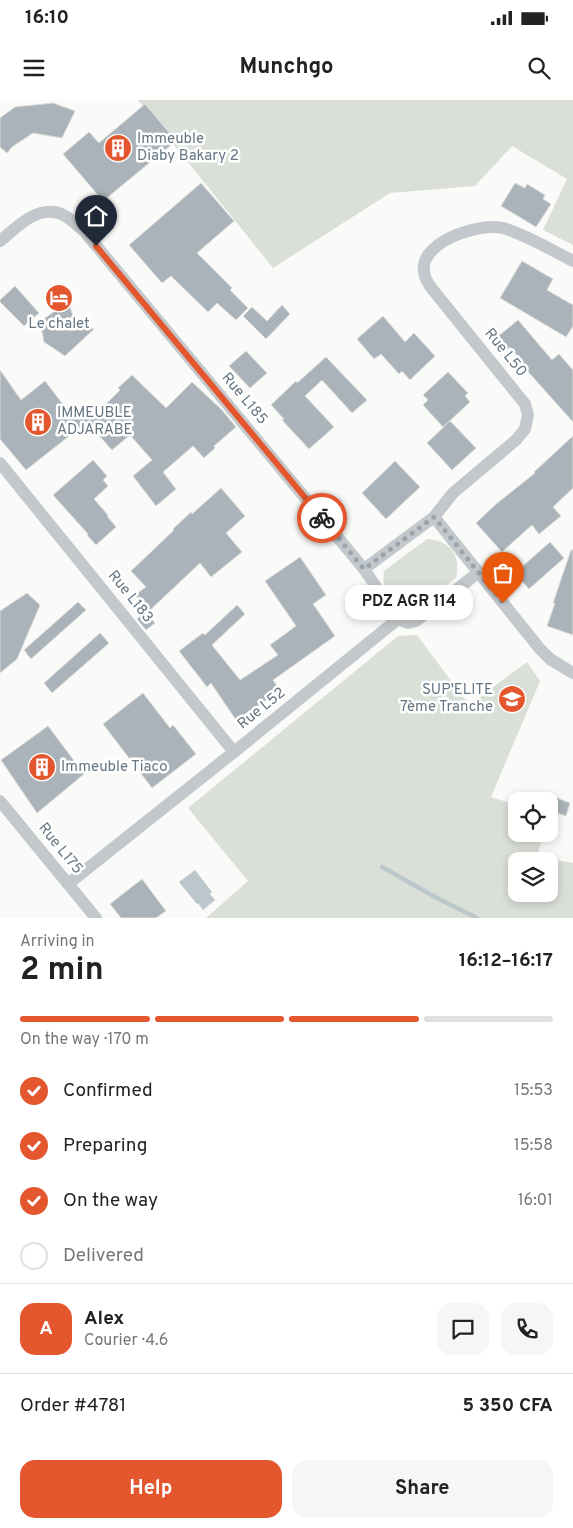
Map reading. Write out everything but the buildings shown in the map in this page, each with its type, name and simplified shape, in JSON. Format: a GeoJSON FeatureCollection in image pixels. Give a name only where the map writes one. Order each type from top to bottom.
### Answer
{"type":"FeatureCollection","features":[{"type":"Feature","properties":{"kind":"street","name":"Rue L185"},"geometry":{"type":"LineString","coordinates":[[0,241],[26,219],[39,214],[54,212],[67,217],[84,231],[364,569],[398,619]]}},
{"type":"Feature","properties":{"kind":"street","name":"Rue L50"},"geometry":{"type":"LineString","coordinates":[[364,569],[434,517],[453,493],[516,440],[525,428],[528,415],[525,404],[433,290],[424,276],[425,263],[430,252],[440,242],[462,233],[484,227],[502,228],[523,236],[573,261]]}},
{"type":"Feature","properties":{"kind":"street","name":"Rue L183"},"geometry":{"type":"LineString","coordinates":[[0,463],[234,752]]}},
{"type":"Feature","properties":{"kind":"street"},"geometry":{"type":"LineString","coordinates":[[434,517],[540,649],[550,659],[573,673]]}},
{"type":"Feature","properties":{"kind":"street"},"geometry":{"type":"LineString","coordinates":[[398,619],[408,623],[416,621],[479,572]]}},
{"type":"Feature","properties":{"kind":"street","name":"Rue L52"},"geometry":{"type":"LineString","coordinates":[[68,884],[398,619]]}},
{"type":"Feature","properties":{"kind":"street","name":"Rue L175"},"geometry":{"type":"LineString","coordinates":[[0,801],[96,918]]}},
{"type":"Feature","properties":{"kind":"shaded area"},"geometry":{"type":"Polygon","coordinates":[[[138,100],[573,100],[573,245],[543,230],[567,179],[512,146],[475,186],[390,193],[273,268],[138,100]]]}},
{"type":"Feature","properties":{"kind":"shaded area"},"geometry":{"type":"Polygon","coordinates":[[[427,539],[442,543],[452,551],[457,562],[456,578],[412,610],[399,605],[389,597],[384,585],[384,571],[427,539]]]}},
{"type":"Feature","properties":{"kind":"shaded area"},"geometry":{"type":"Polygon","coordinates":[[[417,635],[469,705],[527,662],[540,681],[491,797],[508,802],[508,842],[541,842],[538,852],[508,852],[508,902],[558,902],[558,860],[573,863],[573,918],[206,918],[248,881],[188,808],[398,636],[417,635]]]}},
{"type":"Feature","properties":{"kind":"shaded area"},"geometry":{"type":"Polygon","coordinates":[[[195,870],[212,892],[210,894],[215,900],[203,910],[179,882],[195,870]]]}},
{"type":"Feature","properties":{"kind":"waterway"},"geometry":{"type":"LineString","coordinates":[[382,867],[477,918]]}},
{"type":"Feature","properties":{"kind":"way so far"},"geometry":{"type":"LineString","coordinates":[[322,518],[364,569],[434,517],[503,603]]}},
{"type":"Feature","properties":{"kind":"place","name":"Immeuble Diaby Bakary 2"},"geometry":{"type":"Point","coordinates":[118,148]}},
{"type":"Feature","properties":{"kind":"place","name":"Le chalet"},"geometry":{"type":"Point","coordinates":[59,298]}},
{"type":"Feature","properties":{"kind":"place","name":"IMMEUBLE ADJARABE"},"geometry":{"type":"Point","coordinates":[38,422]}},
{"type":"Feature","properties":{"kind":"place","name":"PDZ AGR 114"},"geometry":{"type":"Point","coordinates":[503,603]}},
{"type":"Feature","properties":{"kind":"place","name":"SUP'ELITE 7ème Tranche"},"geometry":{"type":"Point","coordinates":[512,699]}},
{"type":"Feature","properties":{"kind":"place","name":"Immeuble Tiaco"},"geometry":{"type":"Point","coordinates":[42,767]}},
{"type":"Feature","properties":{"kind":"route"},"geometry":{"type":"LineString","coordinates":[[96,246],[322,518]]}}]}
